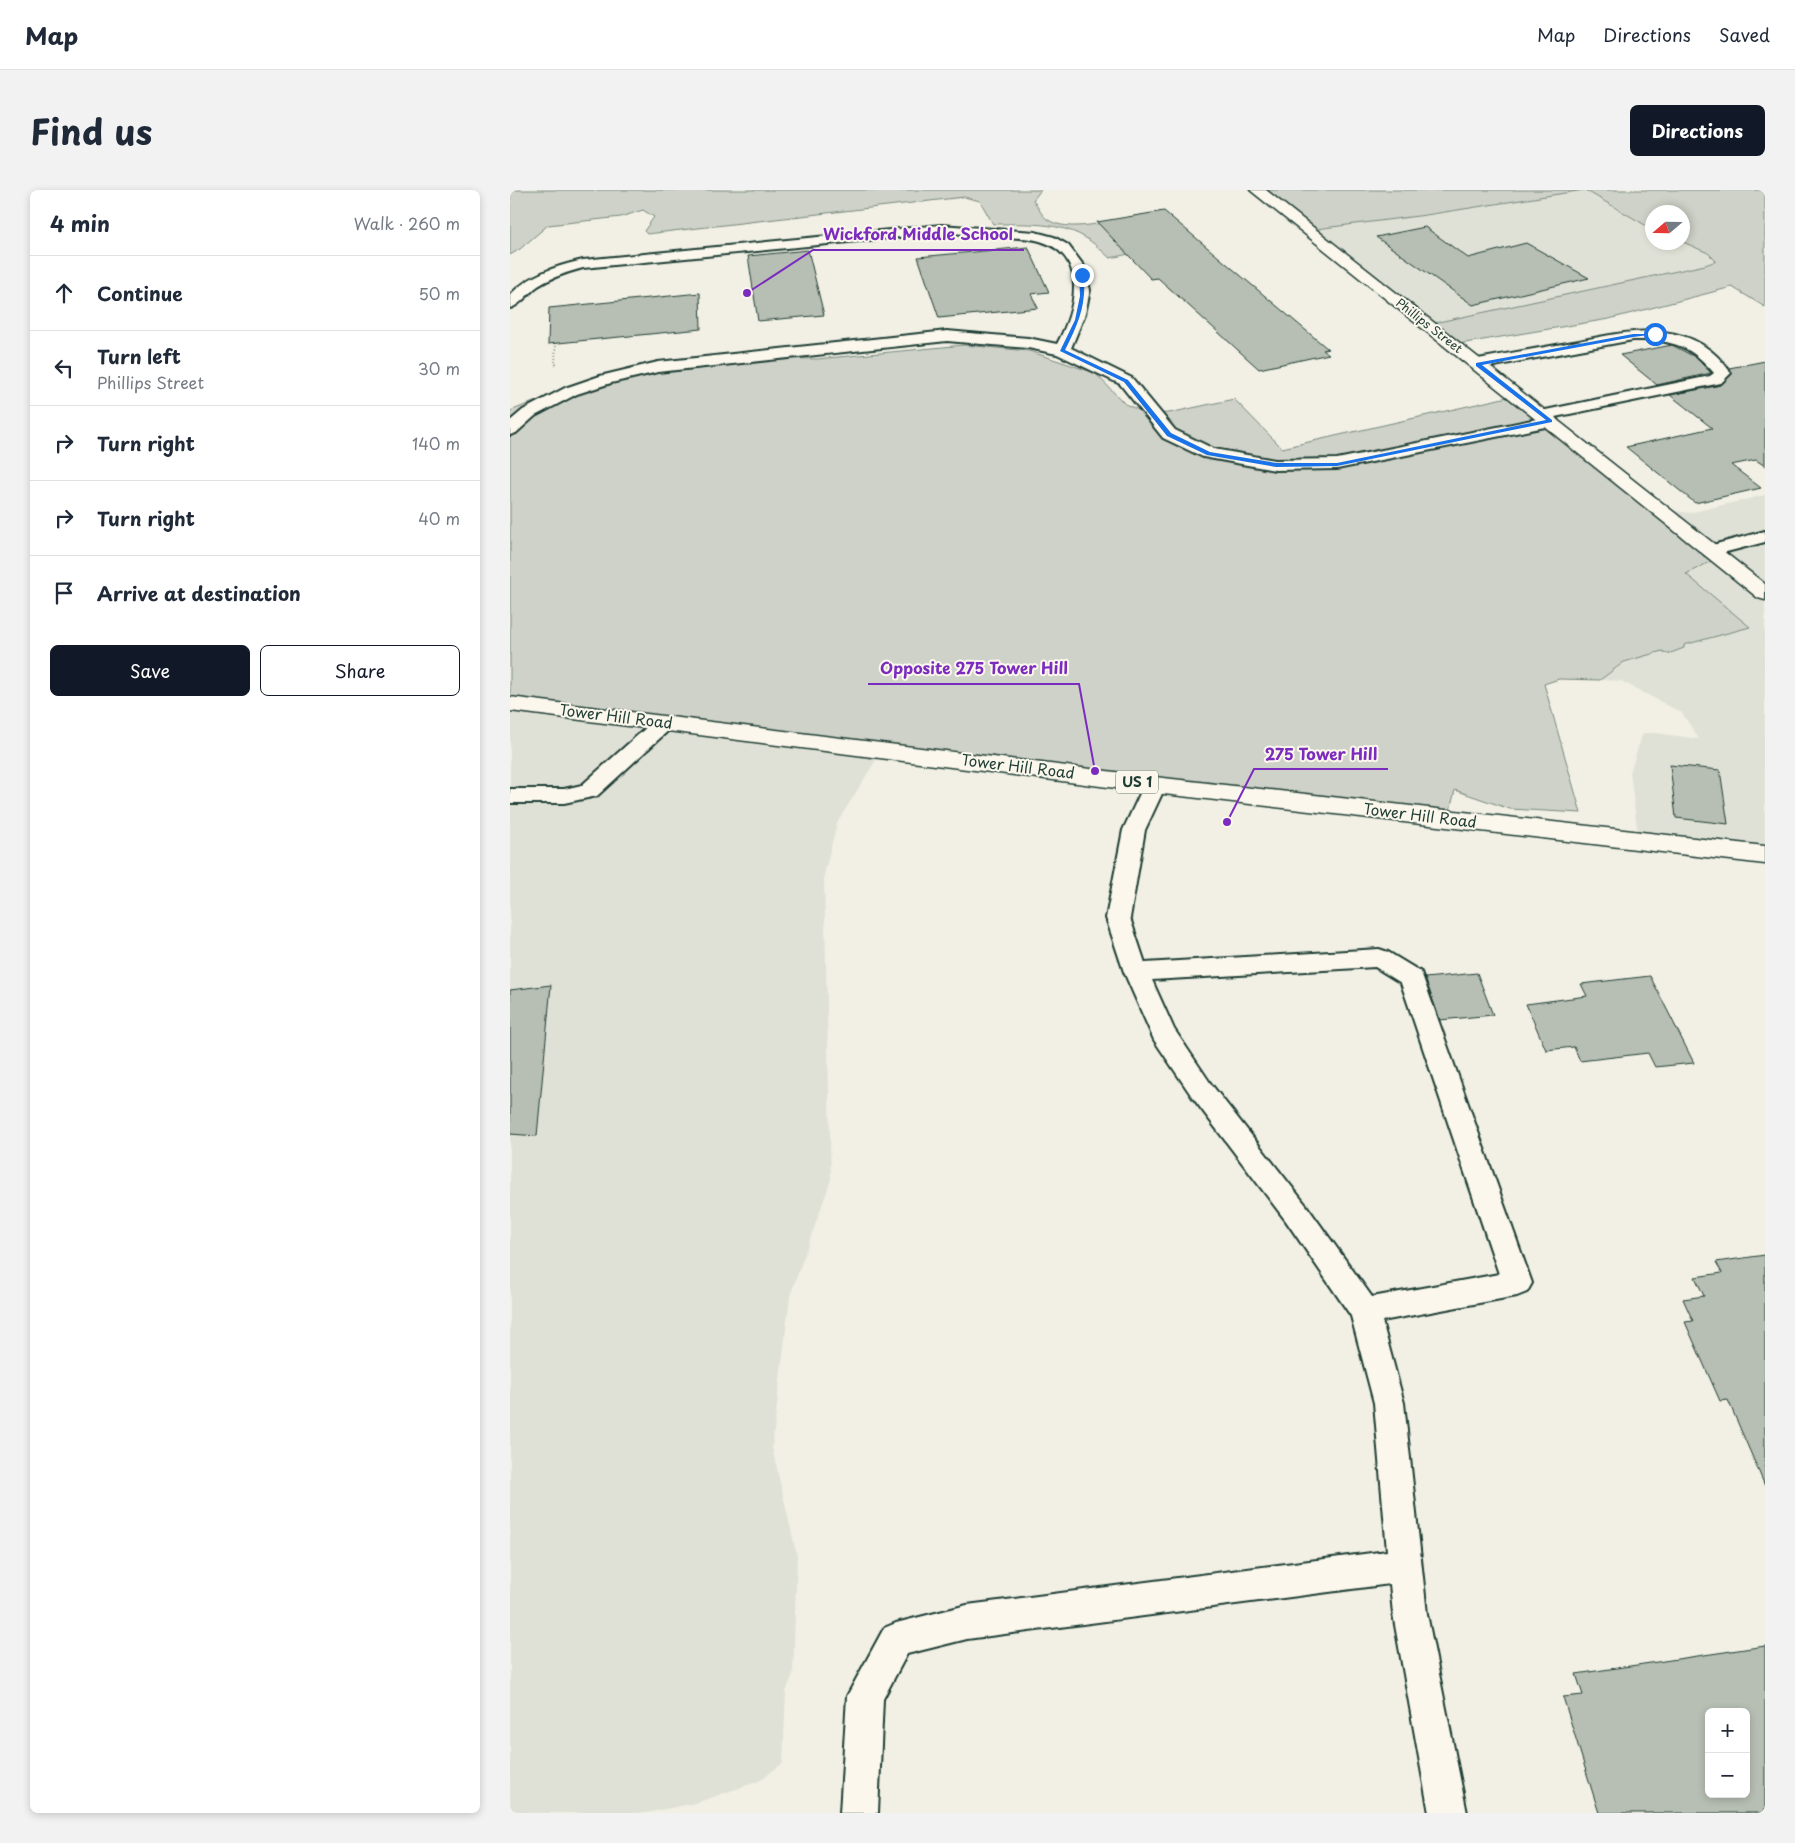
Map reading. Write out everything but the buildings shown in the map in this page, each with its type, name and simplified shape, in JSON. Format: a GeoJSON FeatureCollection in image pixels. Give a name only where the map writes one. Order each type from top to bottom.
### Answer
{"type":"FeatureCollection","features":[{"type":"Feature","properties":{"kind":"main road","name":"Phillips Street"},"geometry":{"type":"LineString","coordinates":[[1257,190],[1765,594]]}},
{"type":"Feature","properties":{"kind":"main road","name":"Tower Hill Road"},"geometry":{"type":"LineString","coordinates":[[510,704],[1155,785],[1765,855]]}},
{"type":"Feature","properties":{"kind":"lane"},"geometry":{"type":"LineString","coordinates":[[510,304],[535,281],[555,271],[583,264],[931,230],[962,229],[1039,236],[1060,244],[1076,263],[1082,275],[1083,296],[1077,320],[1062,350]]}},
{"type":"Feature","properties":{"kind":"lane"},"geometry":{"type":"LineString","coordinates":[[510,430],[529,413],[571,391],[606,379],[658,367],[947,336],[1028,343],[1062,350],[1126,381],[1169,434],[1209,454],[1276,465],[1337,464],[1715,380],[1723,373],[1704,352],[1674,338],[1655,334],[1624,337],[1478,364]]}},
{"type":"Feature","properties":{"kind":"lane"},"geometry":{"type":"LineString","coordinates":[[510,408],[529,413]]}},
{"type":"Feature","properties":{"kind":"lane"},"geometry":{"type":"LineString","coordinates":[[1711,551],[1765,536]]}},
{"type":"Feature","properties":{"kind":"lane"},"geometry":{"type":"LineString","coordinates":[[510,796],[564,796],[589,791],[664,723]]}},
{"type":"Feature","properties":{"kind":"lane"},"geometry":{"type":"LineString","coordinates":[[1155,785],[1134,830],[1118,918],[1136,972],[1163,1033],[1202,1091],[1296,1213],[1365,1311],[1389,1403],[1410,1614],[1448,1813]]}},
{"type":"Feature","properties":{"kind":"lane"},"geometry":{"type":"LineString","coordinates":[[1136,972],[1379,958],[1412,978],[1517,1283],[1365,1311]]}},
{"type":"Feature","properties":{"kind":"lane"},"geometry":{"type":"LineString","coordinates":[[859,1813],[864,1696],[896,1640],[967,1622],[1405,1564]]}},
{"type":"Feature","properties":{"kind":"shaded area"},"geometry":{"type":"Polygon","coordinates":[[[510,190],[1041,190],[1033,200],[1041,213],[1055,223],[1066,226],[1090,225],[1135,216],[1129,254],[1110,258],[1089,240],[1067,229],[1042,225],[993,224],[980,201],[964,197],[647,234],[644,231],[654,217],[643,210],[621,217],[548,225],[510,255],[510,190]]]}},
{"type":"Feature","properties":{"kind":"shaded area"},"geometry":{"type":"Polygon","coordinates":[[[1264,190],[1584,190],[1426,215],[1316,229],[1264,190]]]}},
{"type":"Feature","properties":{"kind":"shaded area"},"geometry":{"type":"Polygon","coordinates":[[[1585,190],[1645,225],[1645,250],[1690,250],[1690,245],[1708,253],[1716,260],[1705,265],[1434,323],[1316,229],[1426,215],[1585,190]]]}},
{"type":"Feature","properties":{"kind":"shaded area"},"geometry":{"type":"Polygon","coordinates":[[[1585,190],[1765,190],[1765,307],[1732,287],[1609,319],[1459,344],[1434,323],[1705,265],[1716,261],[1708,253],[1690,245],[1690,205],[1645,205],[1645,225],[1585,190]]]}},
{"type":"Feature","properties":{"kind":"shaded area"},"geometry":{"type":"Polygon","coordinates":[[[964,345],[1029,351],[1095,373],[1125,404],[1148,414],[1169,413],[1234,399],[1282,448],[1521,394],[1721,556],[1686,574],[1750,627],[1684,645],[1684,648],[1668,654],[1662,651],[1624,662],[1600,680],[1559,679],[1544,684],[1581,813],[1510,809],[1455,790],[1448,819],[510,706],[510,411],[607,374],[668,360],[711,357],[817,359],[964,345]]]}},
{"type":"Feature","properties":{"kind":"shaded area"},"geometry":{"type":"Polygon","coordinates":[[[1765,495],[1765,855],[1646,842],[1637,829],[1630,772],[1643,733],[1699,739],[1682,713],[1621,681],[1600,680],[1616,669],[1646,641],[1679,633],[1672,581],[1671,510],[1689,513],[1765,495]]]}},
{"type":"Feature","properties":{"kind":"shaded area"},"geometry":{"type":"Polygon","coordinates":[[[510,706],[879,755],[837,823],[824,875],[831,1180],[790,1296],[772,1447],[797,1556],[793,1674],[786,1692],[783,1763],[759,1781],[696,1803],[646,1813],[510,1813],[510,706]]]}},
{"type":"Feature","properties":{"kind":"place","name":"Wickford Middle School"},"geometry":{"type":"Point","coordinates":[747,293]}},
{"type":"Feature","properties":{"kind":"place","name":"Opposite 275 Tower Hill"},"geometry":{"type":"Point","coordinates":[1095,771]}},
{"type":"Feature","properties":{"kind":"place","name":"275 Tower Hill"},"geometry":{"type":"Point","coordinates":[1227,822]}},
{"type":"Feature","properties":{"kind":"route"},"geometry":{"type":"LineString","coordinates":[[1082,275],[1083,296],[1077,320],[1062,350],[1126,381],[1169,434],[1209,454],[1276,465],[1337,464],[1550,421],[1478,364],[1633,335],[1655,334]]}}]}
